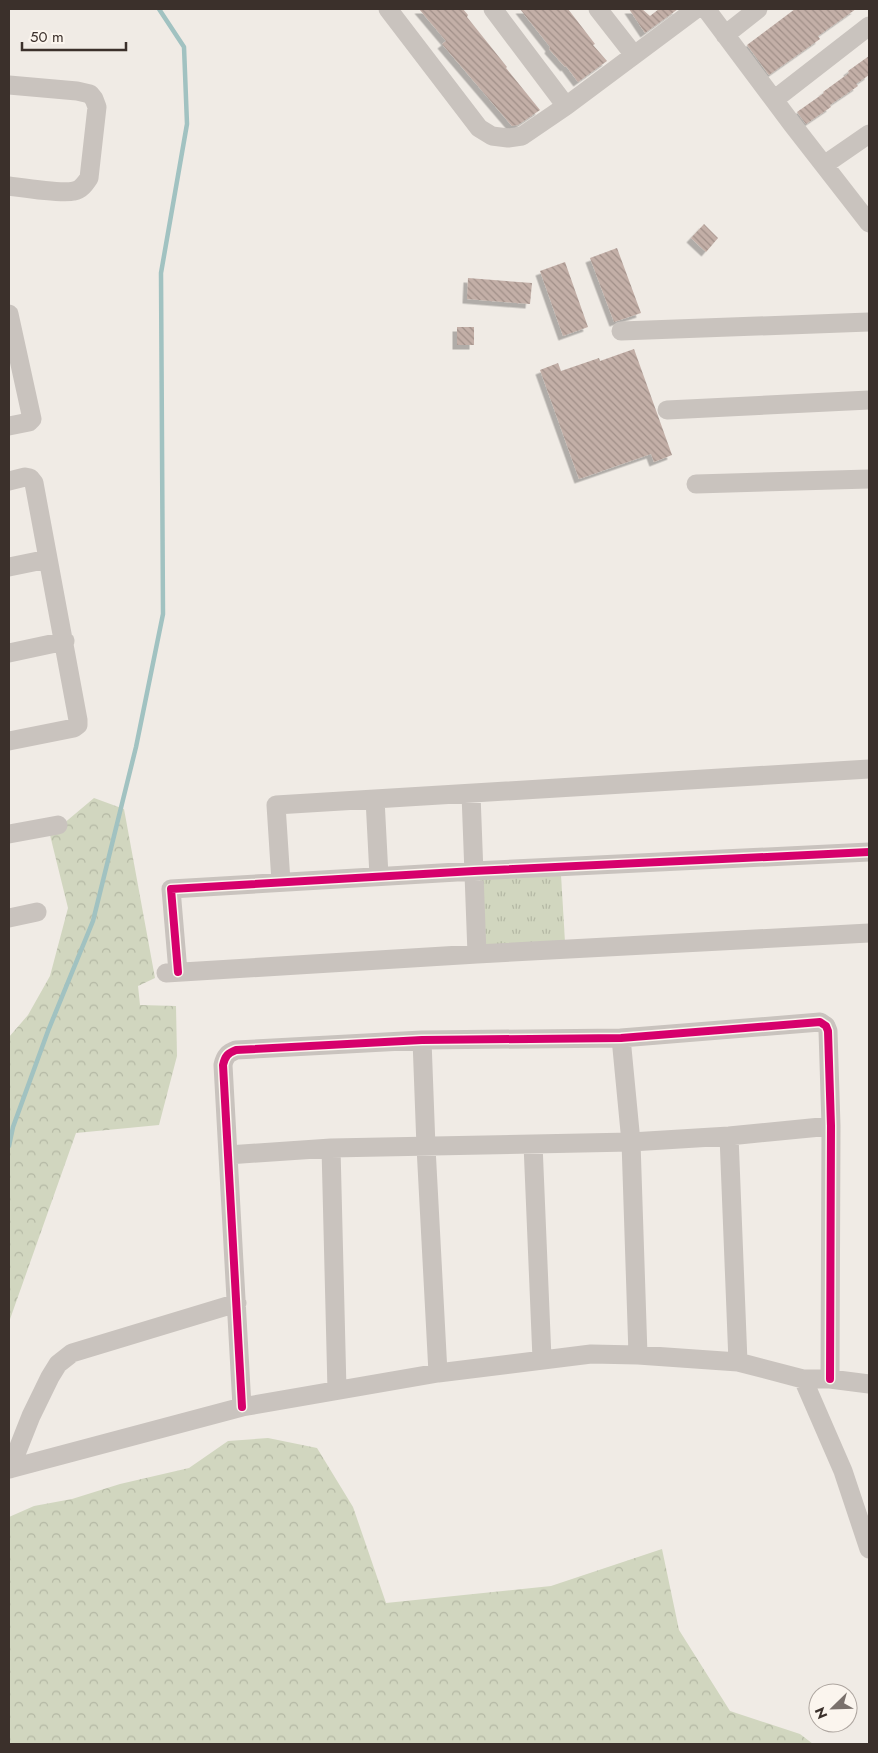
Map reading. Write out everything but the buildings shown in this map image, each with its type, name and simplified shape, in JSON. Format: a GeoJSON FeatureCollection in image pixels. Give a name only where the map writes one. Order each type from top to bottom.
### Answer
{"type":"FeatureCollection","features":[{"type":"Feature","properties":{"kind":"street"},"geometry":{"type":"LineString","coordinates":[[388,9],[479,128],[492,136],[508,138],[522,136],[566,106],[696,9]]}},
{"type":"Feature","properties":{"kind":"street"},"geometry":{"type":"LineString","coordinates":[[493,9],[566,106]]}},
{"type":"Feature","properties":{"kind":"street"},"geometry":{"type":"LineString","coordinates":[[598,9],[634,55]]}},
{"type":"Feature","properties":{"kind":"street"},"geometry":{"type":"LineString","coordinates":[[706,9],[869,223]]}},
{"type":"Feature","properties":{"kind":"street"},"geometry":{"type":"LineString","coordinates":[[725,35],[758,9]]}},
{"type":"Feature","properties":{"kind":"street"},"geometry":{"type":"LineString","coordinates":[[775,100],[869,26]]}},
{"type":"Feature","properties":{"kind":"street"},"geometry":{"type":"LineString","coordinates":[[9,85],[77,91],[90,94],[97,107],[88,178],[83,187],[74,191],[9,186]]}},
{"type":"Feature","properties":{"kind":"street"},"geometry":{"type":"LineString","coordinates":[[824,166],[869,134]]}},
{"type":"Feature","properties":{"kind":"street"},"geometry":{"type":"LineString","coordinates":[[9,314],[32,419],[29,422],[9,426]]}},
{"type":"Feature","properties":{"kind":"street"},"geometry":{"type":"LineString","coordinates":[[621,331],[869,322]]}},
{"type":"Feature","properties":{"kind":"street"},"geometry":{"type":"LineString","coordinates":[[667,410],[869,400]]}},
{"type":"Feature","properties":{"kind":"street"},"geometry":{"type":"LineString","coordinates":[[9,481],[25,477],[30,478],[34,483],[78,720],[78,725],[74,728],[9,740]]}},
{"type":"Feature","properties":{"kind":"street"},"geometry":{"type":"LineString","coordinates":[[696,484],[869,479]]}},
{"type":"Feature","properties":{"kind":"street"},"geometry":{"type":"LineString","coordinates":[[9,567],[48,559]]}},
{"type":"Feature","properties":{"kind":"street"},"geometry":{"type":"LineString","coordinates":[[9,653],[64,641]]}},
{"type":"Feature","properties":{"kind":"street"},"geometry":{"type":"LineString","coordinates":[[281,882],[276,805],[869,769]]}},
{"type":"Feature","properties":{"kind":"street"},"geometry":{"type":"LineString","coordinates":[[471,794],[477,954]]}},
{"type":"Feature","properties":{"kind":"street"},"geometry":{"type":"LineString","coordinates":[[374,799],[379,876]]}},
{"type":"Feature","properties":{"kind":"street"},"geometry":{"type":"LineString","coordinates":[[9,834],[58,825]]}},
{"type":"Feature","properties":{"kind":"street"},"geometry":{"type":"LineString","coordinates":[[869,852],[379,876],[170,889],[171,973],[869,933]]}},
{"type":"Feature","properties":{"kind":"street"},"geometry":{"type":"LineString","coordinates":[[9,918],[37,912]]}},
{"type":"Feature","properties":{"kind":"street"},"geometry":{"type":"LineString","coordinates":[[242,1407],[224,1058],[236,1050],[422,1040],[621,1038],[820,1022],[826,1026],[828,1031],[831,1126],[830,1379]]}},
{"type":"Feature","properties":{"kind":"street"},"geometry":{"type":"LineString","coordinates":[[621,1038],[631,1142],[638,1355]]}},
{"type":"Feature","properties":{"kind":"street"},"geometry":{"type":"LineString","coordinates":[[422,1040],[438,1373]]}},
{"type":"Feature","properties":{"kind":"street"},"geometry":{"type":"LineString","coordinates":[[228,1156],[331,1148],[426,1148],[631,1142],[729,1136],[831,1126]]}},
{"type":"Feature","properties":{"kind":"street"},"geometry":{"type":"LineString","coordinates":[[729,1136],[738,1362]]}},
{"type":"Feature","properties":{"kind":"street"},"geometry":{"type":"LineString","coordinates":[[533,1144],[542,1359]]}},
{"type":"Feature","properties":{"kind":"street"},"geometry":{"type":"LineString","coordinates":[[331,1148],[337,1390]]}},
{"type":"Feature","properties":{"kind":"street"},"geometry":{"type":"LineString","coordinates":[[10,1469],[31,1416],[50,1377],[58,1364],[72,1353],[237,1303]]}},
{"type":"Feature","properties":{"kind":"street"},"geometry":{"type":"LineString","coordinates":[[10,1469],[242,1407],[438,1373],[591,1354],[638,1355],[738,1362],[803,1379],[830,1379],[869,1384]]}},
{"type":"Feature","properties":{"kind":"street"},"geometry":{"type":"LineString","coordinates":[[803,1379],[843,1472],[869,1549]]}},
{"type":"Feature","properties":{"kind":"green space"},"geometry":{"type":"Polygon","coordinates":[[[94,798],[124,809],[155,978],[138,986],[140,1005],[176,1006],[177,1056],[159,1125],[76,1133],[9,1322],[9,1037],[28,1015],[50,976],[68,908],[50,835],[94,798]]]}},
{"type":"Feature","properties":{"kind":"green space"},"geometry":{"type":"Polygon","coordinates":[[[561,875],[565,942],[484,947],[480,879],[561,875]]]}},
{"type":"Feature","properties":{"kind":"green space"},"geometry":{"type":"Polygon","coordinates":[[[268,1438],[317,1448],[353,1507],[386,1603],[551,1586],[662,1549],[679,1630],[730,1711],[800,1734],[813,1744],[9,1744],[9,1517],[34,1506],[72,1499],[120,1484],[189,1468],[228,1441],[268,1438]]]}},
{"type":"Feature","properties":{"kind":"waterway"},"geometry":{"type":"LineString","coordinates":[[9,1146],[13,1127],[48,1031],[93,921],[136,747],[163,614],[161,273],[187,124],[184,47],[159,9]]}},
{"type":"Feature","properties":{"kind":"cycle path"},"geometry":{"type":"LineString","coordinates":[[178,972],[171,889],[474,871],[869,852]]}},
{"type":"Feature","properties":{"kind":"cycle path"},"geometry":{"type":"LineString","coordinates":[[242,1407],[223,1065],[225,1059],[236,1050],[422,1040],[621,1038],[820,1022],[826,1026],[828,1031],[831,1126],[830,1379]]}}]}
